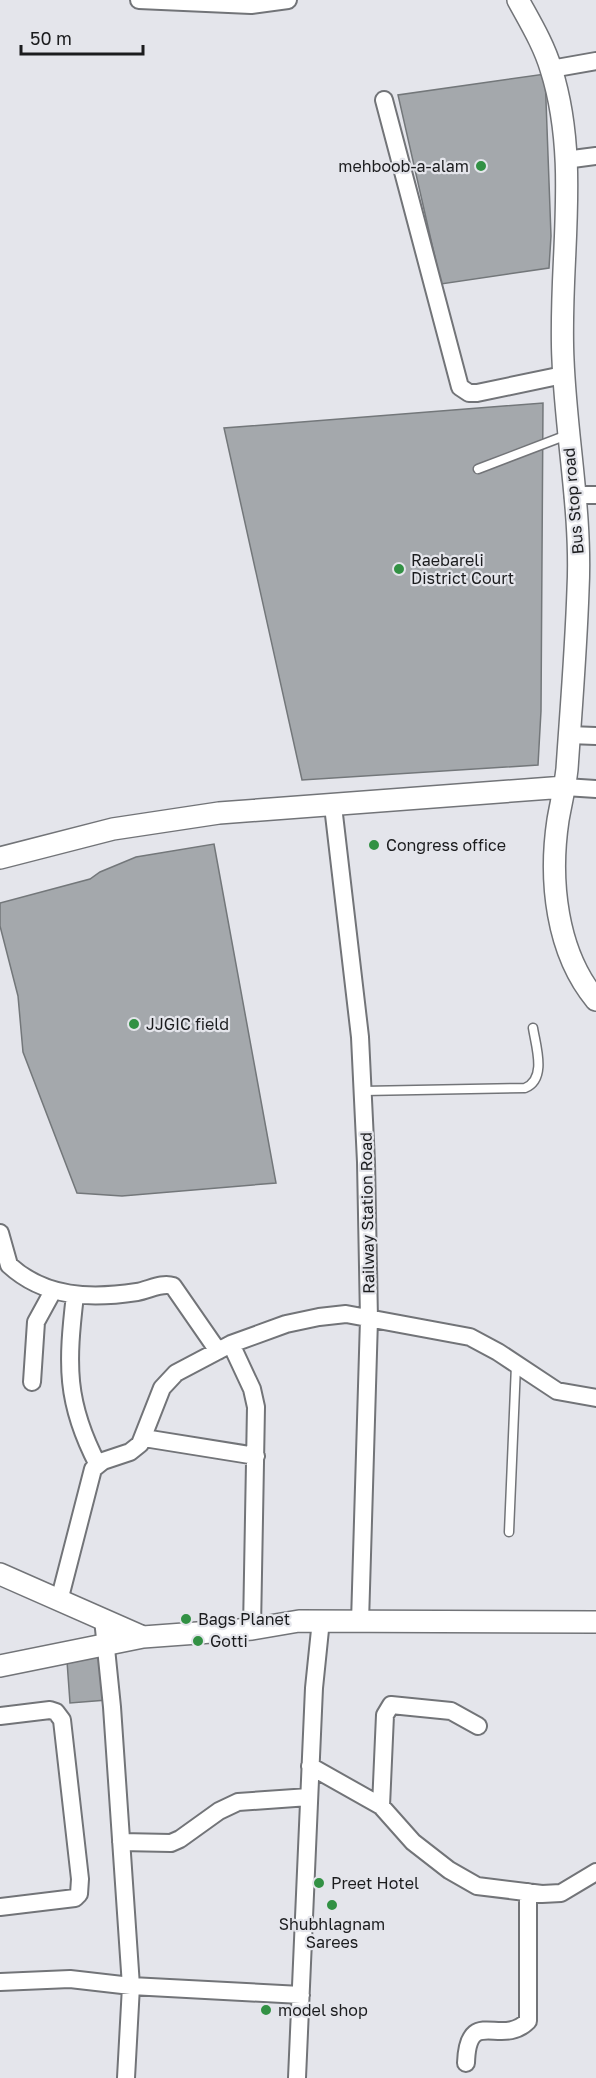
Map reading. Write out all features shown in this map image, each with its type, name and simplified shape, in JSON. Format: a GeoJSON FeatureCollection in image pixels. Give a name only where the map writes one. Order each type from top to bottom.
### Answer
{"type":"FeatureCollection","features":[{"type":"Feature","properties":{"kind":"street"},"geometry":{"type":"LineString","coordinates":[[139,0],[251,5],[288,0]]}},
{"type":"Feature","properties":{"kind":"street","name":"Bus Stop road"},"geometry":{"type":"LineString","coordinates":[[518,0],[551,69],[559,107],[565,160],[563,375],[579,586],[565,787],[558,821],[555,853],[560,923],[571,962],[596,1000]]}},
{"type":"Feature","properties":{"kind":"street"},"geometry":{"type":"LineString","coordinates":[[551,69],[596,61]]}},
{"type":"Feature","properties":{"kind":"street"},"geometry":{"type":"LineString","coordinates":[[384,100],[460,387],[469,393],[477,393],[563,375]]}},
{"type":"Feature","properties":{"kind":"street"},"geometry":{"type":"LineString","coordinates":[[565,160],[596,156]]}},
{"type":"Feature","properties":{"kind":"street"},"geometry":{"type":"LineString","coordinates":[[573,495],[596,495]]}},
{"type":"Feature","properties":{"kind":"street"},"geometry":{"type":"LineString","coordinates":[[569,735],[596,736]]}},
{"type":"Feature","properties":{"kind":"street"},"geometry":{"type":"LineString","coordinates":[[0,858],[113,830],[166,820],[250,810],[333,806],[565,787],[596,789]]}},
{"type":"Feature","properties":{"kind":"street","name":"Railway Station Road"},"geometry":{"type":"LineString","coordinates":[[333,806],[360,1037],[363,1091],[369,1319],[360,1622]]}},
{"type":"Feature","properties":{"kind":"street"},"geometry":{"type":"LineString","coordinates":[[0,1233],[4,1260],[16,1271],[53,1292],[75,1295],[125,1293],[168,1284],[178,1292],[224,1347],[252,1389],[256,1407],[252,1629]]}},
{"type":"Feature","properties":{"kind":"street"},"geometry":{"type":"LineString","coordinates":[[32,1382],[36,1322],[53,1292]]}},
{"type":"Feature","properties":{"kind":"street"},"geometry":{"type":"LineString","coordinates":[[75,1295],[68,1373],[77,1421],[98,1465]]}},
{"type":"Feature","properties":{"kind":"street"},"geometry":{"type":"LineString","coordinates":[[59,1601],[89,1476],[98,1465],[130,1452],[144,1438],[162,1388],[176,1373],[224,1347],[286,1324],[346,1314],[470,1337],[557,1391],[596,1398]]}},
{"type":"Feature","properties":{"kind":"street"},"geometry":{"type":"LineString","coordinates":[[144,1438],[256,1455]]}},
{"type":"Feature","properties":{"kind":"street"},"geometry":{"type":"LineString","coordinates":[[0,1574],[143,1637]]}},
{"type":"Feature","properties":{"kind":"street"},"geometry":{"type":"LineString","coordinates":[[103,1619],[131,1986],[126,2078]]}},
{"type":"Feature","properties":{"kind":"street"},"geometry":{"type":"LineString","coordinates":[[297,2078],[314,1688],[321,1620]]}},
{"type":"Feature","properties":{"kind":"street"},"geometry":{"type":"LineString","coordinates":[[0,1666],[143,1637],[252,1629],[299,1621],[596,1622]]}},
{"type":"Feature","properties":{"kind":"street"},"geometry":{"type":"LineString","coordinates":[[381,1806],[385,1715],[391,1705],[451,1711],[478,1726]]}},
{"type":"Feature","properties":{"kind":"street"},"geometry":{"type":"LineString","coordinates":[[0,1716],[50,1710],[56,1712],[62,1720],[80,1879],[79,1894],[75,1898],[0,1907]]}},
{"type":"Feature","properties":{"kind":"street"},"geometry":{"type":"LineString","coordinates":[[310,1766],[381,1806],[413,1842],[467,1882],[477,1886],[561,1893],[596,1872]]}},
{"type":"Feature","properties":{"kind":"street"},"geometry":{"type":"LineString","coordinates":[[121,1842],[171,1843],[219,1811],[238,1802],[309,1797]]}},
{"type":"Feature","properties":{"kind":"street"},"geometry":{"type":"LineString","coordinates":[[466,2063],[467,2044],[472,2035],[479,2031],[512,2031],[528,2021],[528,1892]]}},
{"type":"Feature","properties":{"kind":"street"},"geometry":{"type":"LineString","coordinates":[[0,1982],[70,1979],[131,1986],[301,1995]]}},
{"type":"Feature","properties":{"kind":"lane"},"geometry":{"type":"LineString","coordinates":[[478,469],[567,435]]}},
{"type":"Feature","properties":{"kind":"lane"},"geometry":{"type":"LineString","coordinates":[[363,1091],[525,1088],[532,1085],[539,1071],[533,1028]]}},
{"type":"Feature","properties":{"kind":"lane"},"geometry":{"type":"LineString","coordinates":[[509,1532],[516,1365]]}},
{"type":"Feature","properties":{"kind":"building","name":"mehboob-a-alam"},"geometry":{"type":"Polygon","coordinates":[[[545,74],[551,236],[549,268],[441,284],[398,95],[545,74]]]}},
{"type":"Feature","properties":{"kind":"building","name":"Raebareli District Court"},"geometry":{"type":"Polygon","coordinates":[[[543,403],[541,711],[538,765],[302,780],[224,428],[543,403]]]}},
{"type":"Feature","properties":{"kind":"building","name":"JJGIC field"},"geometry":{"type":"Polygon","coordinates":[[[214,844],[276,1183],[122,1196],[77,1193],[23,1052],[18,996],[0,926],[0,903],[90,879],[100,872],[136,857],[214,844]]]}},
{"type":"Feature","properties":{"kind":"building"},"geometry":{"type":"Polygon","coordinates":[[[101,1654],[107,1700],[70,1703],[67,1661],[101,1654]]]}},
{"type":"Feature","properties":{"kind":"place","name":"mehboob-a-alam"},"geometry":{"type":"Point","coordinates":[481,166]}},
{"type":"Feature","properties":{"kind":"place","name":"Raebareli District Court"},"geometry":{"type":"Point","coordinates":[399,569]}},
{"type":"Feature","properties":{"kind":"place","name":"Congress office"},"geometry":{"type":"Point","coordinates":[374,845]}},
{"type":"Feature","properties":{"kind":"place","name":"JJGIC field"},"geometry":{"type":"Point","coordinates":[134,1024]}},
{"type":"Feature","properties":{"kind":"place","name":"Bags Planet"},"geometry":{"type":"Point","coordinates":[186,1619]}},
{"type":"Feature","properties":{"kind":"place","name":"Gotti"},"geometry":{"type":"Point","coordinates":[198,1641]}},
{"type":"Feature","properties":{"kind":"place","name":"Preet Hotel"},"geometry":{"type":"Point","coordinates":[319,1883]}},
{"type":"Feature","properties":{"kind":"place","name":"Shubhlagnam Sarees"},"geometry":{"type":"Point","coordinates":[332,1905]}},
{"type":"Feature","properties":{"kind":"place","name":"model shop"},"geometry":{"type":"Point","coordinates":[266,2010]}}]}
